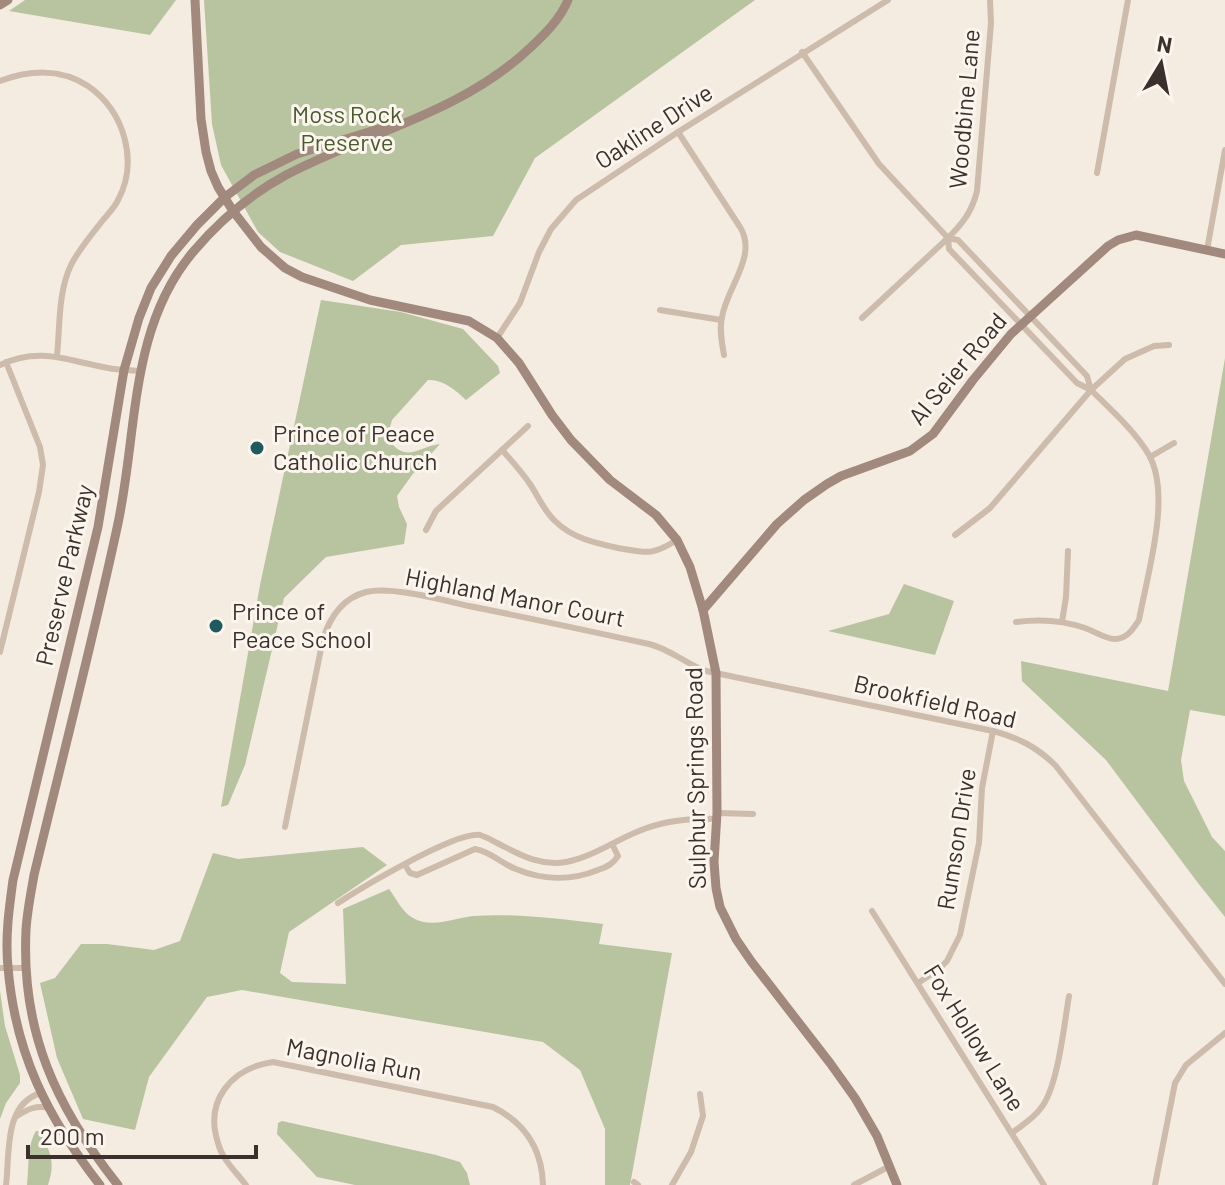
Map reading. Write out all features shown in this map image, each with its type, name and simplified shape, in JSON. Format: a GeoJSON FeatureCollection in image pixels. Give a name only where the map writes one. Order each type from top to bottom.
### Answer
{"type":"FeatureCollection","features":[{"type":"Feature","properties":{"kind":"street"},"geometry":{"type":"LineString","coordinates":[[0,5],[8,0]]}},
{"type":"Feature","properties":{"kind":"street","name":"Sulphur Springs Road"},"geometry":{"type":"LineString","coordinates":[[195,0],[201,119],[211,171],[233,211],[272,258],[302,277],[370,300],[469,321],[497,338],[519,363],[571,440],[602,472],[664,523],[677,540],[690,567],[703,610],[716,673],[717,816],[714,862],[720,907],[751,961],[841,1078],[865,1115],[897,1185]]}},
{"type":"Feature","properties":{"kind":"street","name":"Preserve Parkway"},"geometry":{"type":"LineString","coordinates":[[118,1185],[91,1150],[54,1087],[33,1021],[26,968],[26,928],[34,875],[118,524],[140,371],[157,314],[176,276],[192,253],[233,211],[285,176],[427,115],[496,77],[548,32],[568,0]]}},
{"type":"Feature","properties":{"kind":"street","name":"Oakline Drive"},"geometry":{"type":"LineString","coordinates":[[497,338],[520,303],[551,229],[576,200],[802,52],[888,0]]}},
{"type":"Feature","properties":{"kind":"street","name":"Woodbine Lane"},"geometry":{"type":"LineString","coordinates":[[862,318],[967,218],[977,191],[991,23],[990,0]]}},
{"type":"Feature","properties":{"kind":"street"},"geometry":{"type":"LineString","coordinates":[[1097,173],[1128,0]]}},
{"type":"Feature","properties":{"kind":"street"},"geometry":{"type":"LineString","coordinates":[[802,52],[879,164],[948,238],[958,240],[1031,315],[1087,376],[1091,390]]}},
{"type":"Feature","properties":{"kind":"street"},"geometry":{"type":"LineString","coordinates":[[0,81],[17,74],[40,72],[61,74],[86,85],[115,112],[129,154],[118,201],[71,266],[63,292],[57,356]]}},
{"type":"Feature","properties":{"kind":"street","name":"Preserve Parkway"},"geometry":{"type":"LineString","coordinates":[[100,1185],[56,1123],[31,1074],[4,968],[13,880],[98,527],[124,370],[139,318],[151,288],[171,256],[225,197],[254,175],[297,154],[427,115]]}},
{"type":"Feature","properties":{"kind":"street"},"geometry":{"type":"LineString","coordinates":[[678,132],[747,241],[747,250],[721,320],[724,355]]}},
{"type":"Feature","properties":{"kind":"street"},"geometry":{"type":"LineString","coordinates":[[1207,250],[1225,150]]}},
{"type":"Feature","properties":{"kind":"street","name":"Al Seier Road"},"geometry":{"type":"LineString","coordinates":[[703,610],[777,524],[804,500],[841,476],[910,451],[933,434],[1020,324],[1108,246],[1136,235],[1225,254]]}},
{"type":"Feature","properties":{"kind":"street"},"geometry":{"type":"LineString","coordinates":[[948,238],[949,249],[981,283],[1077,383],[1091,390],[1131,432],[1150,457],[1158,482],[1160,511],[1139,620],[1129,634],[1112,639],[1062,622],[1016,622]]}},
{"type":"Feature","properties":{"kind":"street"},"geometry":{"type":"LineString","coordinates":[[981,283],[991,274]]}},
{"type":"Feature","properties":{"kind":"street"},"geometry":{"type":"LineString","coordinates":[[660,310],[721,320]]}},
{"type":"Feature","properties":{"kind":"street"},"geometry":{"type":"LineString","coordinates":[[955,535],[990,508],[1091,390],[1125,359],[1141,350],[1169,345]]}},
{"type":"Feature","properties":{"kind":"street"},"geometry":{"type":"LineString","coordinates":[[1056,361],[1065,352]]}},
{"type":"Feature","properties":{"kind":"street"},"geometry":{"type":"LineString","coordinates":[[0,652],[43,465],[37,437],[3,363],[39,355],[57,356],[110,369],[140,371]]}},
{"type":"Feature","properties":{"kind":"street"},"geometry":{"type":"LineString","coordinates":[[426,530],[436,511],[528,426]]}},
{"type":"Feature","properties":{"kind":"street"},"geometry":{"type":"LineString","coordinates":[[1150,457],[1174,443]]}},
{"type":"Feature","properties":{"kind":"street"},"geometry":{"type":"LineString","coordinates":[[502,450],[529,483],[550,516],[575,536],[640,552],[656,552],[677,540]]}},
{"type":"Feature","properties":{"kind":"street"},"geometry":{"type":"LineString","coordinates":[[1062,622],[1068,551]]}},
{"type":"Feature","properties":{"kind":"street","name":"Highland Manor Court"},"geometry":{"type":"LineString","coordinates":[[285,827],[327,628],[338,609],[357,596],[380,590],[437,599],[661,646],[695,667],[716,673]]}},
{"type":"Feature","properties":{"kind":"street","name":"Brookfield Road"},"geometry":{"type":"LineString","coordinates":[[716,673],[993,731],[1029,743],[1056,766],[1225,984]]}},
{"type":"Feature","properties":{"kind":"street","name":"Rumson Drive"},"geometry":{"type":"LineString","coordinates":[[918,983],[947,961],[960,935],[979,843],[982,788],[993,731]]}},
{"type":"Feature","properties":{"kind":"street"},"geometry":{"type":"LineString","coordinates":[[338,903],[444,844],[463,837],[481,835],[530,860],[555,863],[586,856],[640,830],[659,825],[753,814]]}},
{"type":"Feature","properties":{"kind":"street"},"geometry":{"type":"LineString","coordinates":[[405,865],[410,873],[417,875],[475,849],[527,873],[567,878],[584,876],[613,864],[618,856],[612,844]]}},
{"type":"Feature","properties":{"kind":"street","name":"Fox Hollow Lane"},"geometry":{"type":"LineString","coordinates":[[872,911],[1044,1185]]}},
{"type":"Feature","properties":{"kind":"street"},"geometry":{"type":"LineString","coordinates":[[4,968],[26,968]]}},
{"type":"Feature","properties":{"kind":"street"},"geometry":{"type":"LineString","coordinates":[[1012,1133],[1040,1111],[1048,1098],[1069,996]]}},
{"type":"Feature","properties":{"kind":"street"},"geometry":{"type":"LineString","coordinates":[[1155,1185],[1175,1083],[1186,1065],[1225,1033]]}},
{"type":"Feature","properties":{"kind":"street","name":"Magnolia Run"},"geometry":{"type":"LineString","coordinates":[[246,1185],[217,1143],[215,1110],[222,1093],[239,1074],[251,1067],[273,1062],[493,1107],[518,1124],[532,1141],[542,1168],[543,1185]]}},
{"type":"Feature","properties":{"kind":"street"},"geometry":{"type":"LineString","coordinates":[[6,1185],[14,1118],[28,1099],[41,1093]]}},
{"type":"Feature","properties":{"kind":"street"},"geometry":{"type":"LineString","coordinates":[[672,1185],[691,1152],[703,1116],[700,1094]]}},
{"type":"Feature","properties":{"kind":"street"},"geometry":{"type":"LineString","coordinates":[[14,1118],[29,1108],[49,1108]]}},
{"type":"Feature","properties":{"kind":"street"},"geometry":{"type":"LineString","coordinates":[[854,1185],[890,1166]]}},
{"type":"Feature","properties":{"kind":"green space"},"geometry":{"type":"Polygon","coordinates":[[[25,0],[176,0],[150,35],[9,11],[25,0]]]}},
{"type":"Feature","properties":{"kind":"green space","name":"Moss Rock Preserve"},"geometry":{"type":"Polygon","coordinates":[[[204,0],[755,0],[535,158],[493,236],[401,245],[353,281],[280,252],[258,232],[221,165],[212,124],[204,0]]]}},
{"type":"Feature","properties":{"kind":"green space"},"geometry":{"type":"Polygon","coordinates":[[[321,300],[401,312],[463,329],[498,366],[500,373],[466,400],[444,383],[428,380],[392,420],[387,438],[400,450],[411,452],[440,444],[397,496],[407,524],[404,544],[326,557],[284,598],[245,765],[228,805],[221,807],[260,585],[321,300]]]}},
{"type":"Feature","properties":{"kind":"green space"},"geometry":{"type":"Polygon","coordinates":[[[1225,358],[1225,716],[1190,710],[1181,760],[1184,781],[1212,837],[1225,851],[1225,917],[1106,760],[1022,681],[1021,661],[1168,691],[1225,358]]]}},
{"type":"Feature","properties":{"kind":"green space"},"geometry":{"type":"Polygon","coordinates":[[[904,584],[954,601],[935,655],[828,631],[889,614],[904,584]]]}},
{"type":"Feature","properties":{"kind":"green space"},"geometry":{"type":"Polygon","coordinates":[[[363,847],[387,865],[289,932],[280,973],[292,982],[346,984],[343,909],[389,889],[406,912],[428,923],[506,915],[603,924],[599,944],[672,953],[630,1185],[605,1185],[605,1129],[580,1070],[543,1042],[242,990],[207,997],[149,1077],[135,1130],[83,1119],[57,1058],[40,983],[55,978],[81,944],[154,950],[180,941],[213,853],[238,859],[363,847]]]}},
{"type":"Feature","properties":{"kind":"green space"},"geometry":{"type":"Polygon","coordinates":[[[0,991],[5,1026],[20,1083],[6,1103],[0,1119],[0,991]]]}},
{"type":"Feature","properties":{"kind":"green space"},"geometry":{"type":"Polygon","coordinates":[[[282,1121],[460,1162],[470,1185],[355,1185],[317,1177],[277,1134],[278,1123],[282,1121]]]}},
{"type":"Feature","properties":{"kind":"green space"},"geometry":{"type":"Polygon","coordinates":[[[36,1131],[40,1131],[51,1157],[48,1185],[27,1185],[30,1150],[36,1131]]]}},
{"type":"Feature","properties":{"kind":"place","name":"Prince of Peace Catholic Church"},"geometry":{"type":"Point","coordinates":[257,448]}},
{"type":"Feature","properties":{"kind":"place","name":"Prince of Peace School"},"geometry":{"type":"Point","coordinates":[216,626]}}]}
